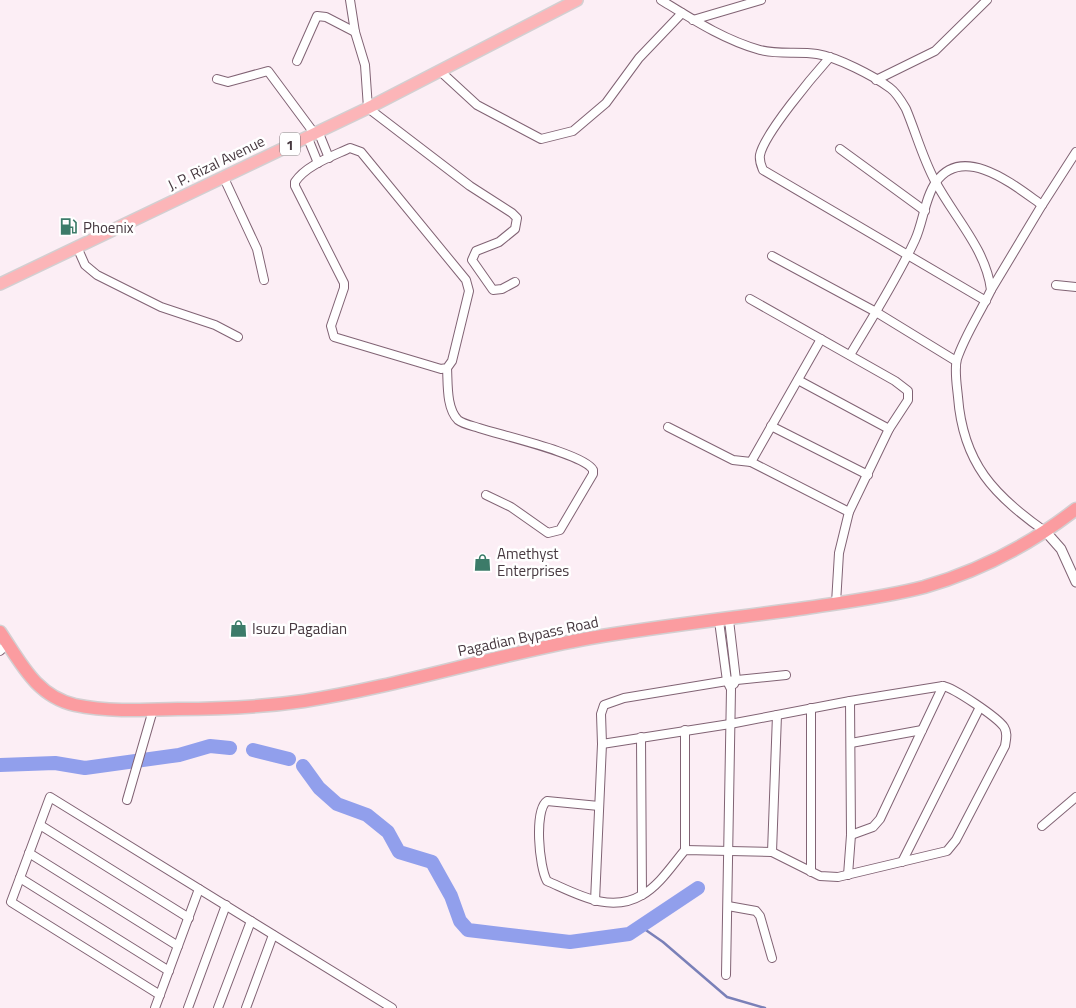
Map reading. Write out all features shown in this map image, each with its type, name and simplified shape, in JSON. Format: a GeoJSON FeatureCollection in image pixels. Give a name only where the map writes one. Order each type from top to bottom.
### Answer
{"type":"FeatureCollection","features":[{"type":"Feature","properties":{"kind":"highway","name":"Pagadian Bypass Road"},"geometry":{"type":"LineString","coordinates":[[0,632],[4,647],[38,687],[56,699],[76,705],[153,710],[251,707],[305,701],[539,648],[592,638],[836,603],[922,587],[956,576],[1021,547],[1046,532],[1076,509]]}},
{"type":"Feature","properties":{"kind":"main road","name":"J. P. Rizal Avenue"},"geometry":{"type":"LineString","coordinates":[[0,284],[368,108],[577,0]]}},
{"type":"Feature","properties":{"kind":"street"},"geometry":{"type":"LineString","coordinates":[[350,0],[355,32],[359,39],[365,65],[368,108],[470,186],[512,212],[517,218],[515,229],[499,242],[476,251],[472,260],[493,290],[502,289],[515,282]]}},
{"type":"Feature","properties":{"kind":"street"},"geometry":{"type":"LineString","coordinates":[[661,0],[693,20],[762,51],[817,54],[830,57],[891,89],[906,109],[936,182],[984,263],[991,290]]}},
{"type":"Feature","properties":{"kind":"street"},"geometry":{"type":"LineString","coordinates":[[693,20],[761,0]]}},
{"type":"Feature","properties":{"kind":"street"},"geometry":{"type":"LineString","coordinates":[[876,80],[935,51],[987,0]]}},
{"type":"Feature","properties":{"kind":"street"},"geometry":{"type":"LineString","coordinates":[[440,71],[477,105],[541,139],[573,131],[606,103],[639,58],[682,13]]}},
{"type":"Feature","properties":{"kind":"street"},"geometry":{"type":"LineString","coordinates":[[297,61],[317,16],[326,17],[355,32]]}},
{"type":"Feature","properties":{"kind":"street"},"geometry":{"type":"LineString","coordinates":[[830,57],[801,91],[771,135],[760,154],[762,170],[906,256],[986,301]]}},
{"type":"Feature","properties":{"kind":"street"},"geometry":{"type":"LineString","coordinates":[[217,79],[228,82],[268,70],[330,158]]}},
{"type":"Feature","properties":{"kind":"street"},"geometry":{"type":"LineString","coordinates":[[313,133],[318,163]]}},
{"type":"Feature","properties":{"kind":"street"},"geometry":{"type":"LineString","coordinates":[[447,368],[441,369],[334,337],[332,326],[344,283],[295,186],[294,182],[300,175],[318,163],[350,148],[361,152],[466,280],[469,291],[452,361],[447,368],[452,411],[458,421],[514,440],[570,455],[583,460],[593,470],[560,530],[553,534],[548,533],[501,500],[486,496]]}},
{"type":"Feature","properties":{"kind":"street"},"geometry":{"type":"LineString","coordinates":[[840,149],[925,211]]}},
{"type":"Feature","properties":{"kind":"street"},"geometry":{"type":"LineString","coordinates":[[1076,152],[1042,205],[1002,276],[991,290],[956,361],[959,416],[966,443],[974,462],[984,478],[999,494],[1046,532],[1061,549],[1076,582]]}},
{"type":"Feature","properties":{"kind":"street"},"geometry":{"type":"LineString","coordinates":[[850,355],[915,240],[936,182],[950,171],[963,167],[976,167],[1005,178],[1042,205]]}},
{"type":"Feature","properties":{"kind":"street"},"geometry":{"type":"LineString","coordinates":[[223,176],[257,248],[264,280]]}},
{"type":"Feature","properties":{"kind":"street"},"geometry":{"type":"LineString","coordinates":[[77,247],[85,265],[97,275],[161,307],[215,325],[238,337]]}},
{"type":"Feature","properties":{"kind":"street"},"geometry":{"type":"LineString","coordinates":[[772,256],[876,312],[956,361]]}},
{"type":"Feature","properties":{"kind":"street"},"geometry":{"type":"LineString","coordinates":[[1056,285],[1076,287]]}},
{"type":"Feature","properties":{"kind":"street"},"geometry":{"type":"LineString","coordinates":[[750,299],[821,338],[908,391],[908,400],[889,429],[849,512],[839,553],[836,603]]}},
{"type":"Feature","properties":{"kind":"street"},"geometry":{"type":"LineString","coordinates":[[751,462],[821,338]]}},
{"type":"Feature","properties":{"kind":"street"},"geometry":{"type":"LineString","coordinates":[[798,380],[889,429]]}},
{"type":"Feature","properties":{"kind":"street"},"geometry":{"type":"LineString","coordinates":[[771,426],[868,475]]}},
{"type":"Feature","properties":{"kind":"street"},"geometry":{"type":"LineString","coordinates":[[668,427],[732,460],[751,462],[849,512]]}},
{"type":"Feature","properties":{"kind":"street"},"geometry":{"type":"LineString","coordinates":[[724,620],[736,680]]}},
{"type":"Feature","properties":{"kind":"street"},"geometry":{"type":"LineString","coordinates":[[724,620],[730,724],[726,975]]}},
{"type":"Feature","properties":{"kind":"street"},"geometry":{"type":"LineString","coordinates":[[595,901],[602,744],[600,714],[604,706],[610,702],[729,685],[736,680],[786,675]]}},
{"type":"Feature","properties":{"kind":"street"},"geometry":{"type":"LineString","coordinates":[[602,744],[730,724],[850,701],[944,686],[957,691],[1003,725],[1007,737],[1005,746],[952,846],[940,854],[848,875],[828,877],[812,872],[772,852],[685,850]]}},
{"type":"Feature","properties":{"kind":"street"},"geometry":{"type":"LineString","coordinates":[[850,835],[873,827],[880,819],[944,686]]}},
{"type":"Feature","properties":{"kind":"street"},"geometry":{"type":"LineString","coordinates":[[848,875],[850,835],[850,701]]}},
{"type":"Feature","properties":{"kind":"street"},"geometry":{"type":"LineString","coordinates":[[811,708],[812,872]]}},
{"type":"Feature","properties":{"kind":"street"},"geometry":{"type":"LineString","coordinates":[[902,862],[980,709]]}},
{"type":"Feature","properties":{"kind":"street"},"geometry":{"type":"LineString","coordinates":[[127,800],[153,710]]}},
{"type":"Feature","properties":{"kind":"street"},"geometry":{"type":"LineString","coordinates":[[772,852],[777,715]]}},
{"type":"Feature","properties":{"kind":"street"},"geometry":{"type":"LineString","coordinates":[[599,806],[547,801],[540,811],[541,863],[547,881],[595,901],[616,902],[642,895],[685,850],[686,730]]}},
{"type":"Feature","properties":{"kind":"street"},"geometry":{"type":"LineString","coordinates":[[851,743],[922,730]]}},
{"type":"Feature","properties":{"kind":"street"},"geometry":{"type":"LineString","coordinates":[[641,737],[642,895]]}},
{"type":"Feature","properties":{"kind":"street"},"geometry":{"type":"LineString","coordinates":[[160,995],[11,902],[50,797],[392,1008]]}},
{"type":"Feature","properties":{"kind":"street"},"geometry":{"type":"LineString","coordinates":[[1042,826],[1076,797]]}},
{"type":"Feature","properties":{"kind":"street"},"geometry":{"type":"LineString","coordinates":[[40,825],[189,918]]}},
{"type":"Feature","properties":{"kind":"street"},"geometry":{"type":"LineString","coordinates":[[29,853],[178,946]]}},
{"type":"Feature","properties":{"kind":"street"},"geometry":{"type":"LineString","coordinates":[[20,878],[169,970]]}},
{"type":"Feature","properties":{"kind":"street"},"geometry":{"type":"LineString","coordinates":[[155,1008],[200,889]]}},
{"type":"Feature","properties":{"kind":"street"},"geometry":{"type":"LineString","coordinates":[[188,1008],[226,906]]}},
{"type":"Feature","properties":{"kind":"street"},"geometry":{"type":"LineString","coordinates":[[728,906],[756,911],[760,916],[772,958]]}},
{"type":"Feature","properties":{"kind":"street"},"geometry":{"type":"LineString","coordinates":[[218,1008],[251,921]]}},
{"type":"Feature","properties":{"kind":"street"},"geometry":{"type":"LineString","coordinates":[[246,1008],[274,935]]}},
{"type":"Feature","properties":{"kind":"waterway"},"geometry":{"type":"LineString","coordinates":[[0,765],[55,763],[85,768],[179,755],[210,746],[230,748]]}},
{"type":"Feature","properties":{"kind":"waterway"},"geometry":{"type":"LineString","coordinates":[[253,750],[289,759]]}},
{"type":"Feature","properties":{"kind":"waterway"},"geometry":{"type":"LineString","coordinates":[[303,766],[319,788],[337,804],[367,815],[388,832],[399,852],[432,862],[451,896],[460,921],[468,930],[570,942],[629,934],[698,888]]}},
{"type":"Feature","properties":{"kind":"waterway"},"geometry":{"type":"LineString","coordinates":[[640,926],[663,942],[727,997],[765,1008]]}},
{"type":"Feature","properties":{"kind":"place","name":"Phoenix"},"geometry":{"type":"Point","coordinates":[69,227]}},
{"type":"Feature","properties":{"kind":"place","name":"Amethyst Enterprises"},"geometry":{"type":"Point","coordinates":[483,562]}},
{"type":"Feature","properties":{"kind":"place","name":"Isuzu Pagadian"},"geometry":{"type":"Point","coordinates":[238,628]}}]}
